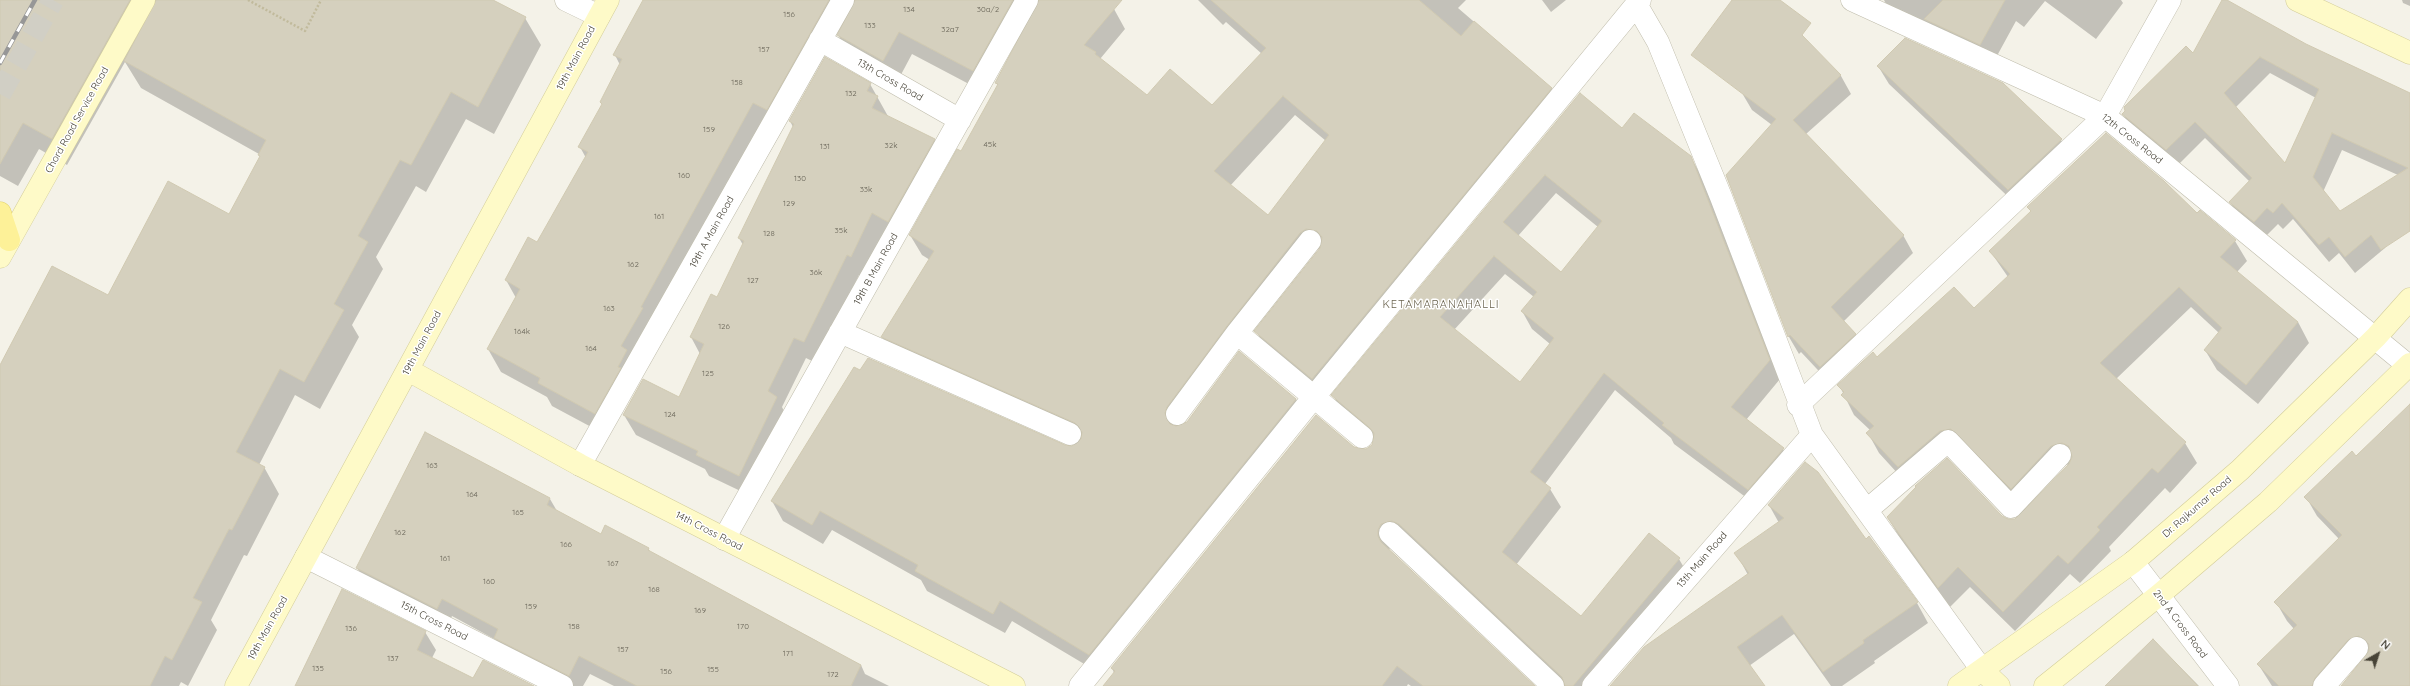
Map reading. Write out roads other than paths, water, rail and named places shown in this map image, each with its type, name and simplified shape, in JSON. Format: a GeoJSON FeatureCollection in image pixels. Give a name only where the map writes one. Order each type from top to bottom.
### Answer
{"type":"FeatureCollection","features":[{"type":"Feature","properties":{"kind":"main road"},"geometry":{"type":"LineString","coordinates":[[0,213],[4,248]]}},
{"type":"Feature","properties":{"kind":"street","name":"Chord Road Service Road"},"geometry":{"type":"LineString","coordinates":[[4,248],[144,0]]}},
{"type":"Feature","properties":{"kind":"street"},"geometry":{"type":"LineString","coordinates":[[566,0],[604,8]]}},
{"type":"Feature","properties":{"kind":"street","name":"19th A Main Road"},"geometry":{"type":"LineString","coordinates":[[580,465],[843,0]]}},
{"type":"Feature","properties":{"kind":"street","name":"19th B Main Road"},"geometry":{"type":"LineString","coordinates":[[724,539],[1027,0]]}},
{"type":"Feature","properties":{"kind":"street","name":"12th Cross Road"},"geometry":{"type":"LineString","coordinates":[[1852,0],[2105,116],[2410,365]]}},
{"type":"Feature","properties":{"kind":"street"},"geometry":{"type":"LineString","coordinates":[[1798,405],[2105,116],[2170,0]]}},
{"type":"Feature","properties":{"kind":"street"},"geometry":{"type":"LineString","coordinates":[[2297,0],[2410,53]]}},
{"type":"Feature","properties":{"kind":"street"},"geometry":{"type":"LineString","coordinates":[[1080,686],[1313,398],[1638,2],[1658,42],[1722,197],[1798,405],[1812,435],[1982,670],[1999,686]]}},
{"type":"Feature","properties":{"kind":"street","name":"19th Main Road"},"geometry":{"type":"LineString","coordinates":[[236,686],[604,8]]}},
{"type":"Feature","properties":{"kind":"street","name":"13th Cross Road"},"geometry":{"type":"LineString","coordinates":[[820,40],[960,120]]}},
{"type":"Feature","properties":{"kind":"street"},"geometry":{"type":"LineString","coordinates":[[1177,414],[1237,333],[1310,240]]}},
{"type":"Feature","properties":{"kind":"street","name":"Dr. Rajkumar Road"},"geometry":{"type":"LineString","coordinates":[[1959,686],[2133,562],[2240,470],[2376,337],[2410,299]]}},
{"type":"Feature","properties":{"kind":"street"},"geometry":{"type":"LineString","coordinates":[[840,332],[1070,434]]}},
{"type":"Feature","properties":{"kind":"street"},"geometry":{"type":"LineString","coordinates":[[1237,333],[1313,398],[1362,437]]}},
{"type":"Feature","properties":{"kind":"street"},"geometry":{"type":"LineString","coordinates":[[2045,686],[2159,595],[2268,502],[2410,365]]}},
{"type":"Feature","properties":{"kind":"street","name":"14th Cross Road"},"geometry":{"type":"LineString","coordinates":[[408,370],[580,465],[1014,686]]}},
{"type":"Feature","properties":{"kind":"street","name":"13th Main Road"},"geometry":{"type":"LineString","coordinates":[[1593,686],[1812,435]]}},
{"type":"Feature","properties":{"kind":"street"},"geometry":{"type":"LineString","coordinates":[[1867,510],[1948,441],[2011,507],[2060,455]]}},
{"type":"Feature","properties":{"kind":"street"},"geometry":{"type":"LineString","coordinates":[[1390,533],[1553,686]]}},
{"type":"Feature","properties":{"kind":"street","name":"15th Cross Road"},"geometry":{"type":"LineString","coordinates":[[306,557],[562,686]]}},
{"type":"Feature","properties":{"kind":"street","name":"2nd A Cross Road"},"geometry":{"type":"LineString","coordinates":[[2133,562],[2159,595],[2223,685]]}},
{"type":"Feature","properties":{"kind":"street"},"geometry":{"type":"LineString","coordinates":[[2324,686],[2357,648]]}},
{"type":"Feature","properties":{"kind":"tunnel"},"geometry":{"type":"LineString","coordinates":[[0,94],[53,0]]}},
{"type":"Feature","properties":{"kind":"railway"},"geometry":{"type":"LineString","coordinates":[[0,63],[35,0]]}},
{"type":"Feature","properties":{"kind":"district","name":"KETAMARANAHALLI"},"geometry":{"type":"Point","coordinates":[1441,305]}}]}
